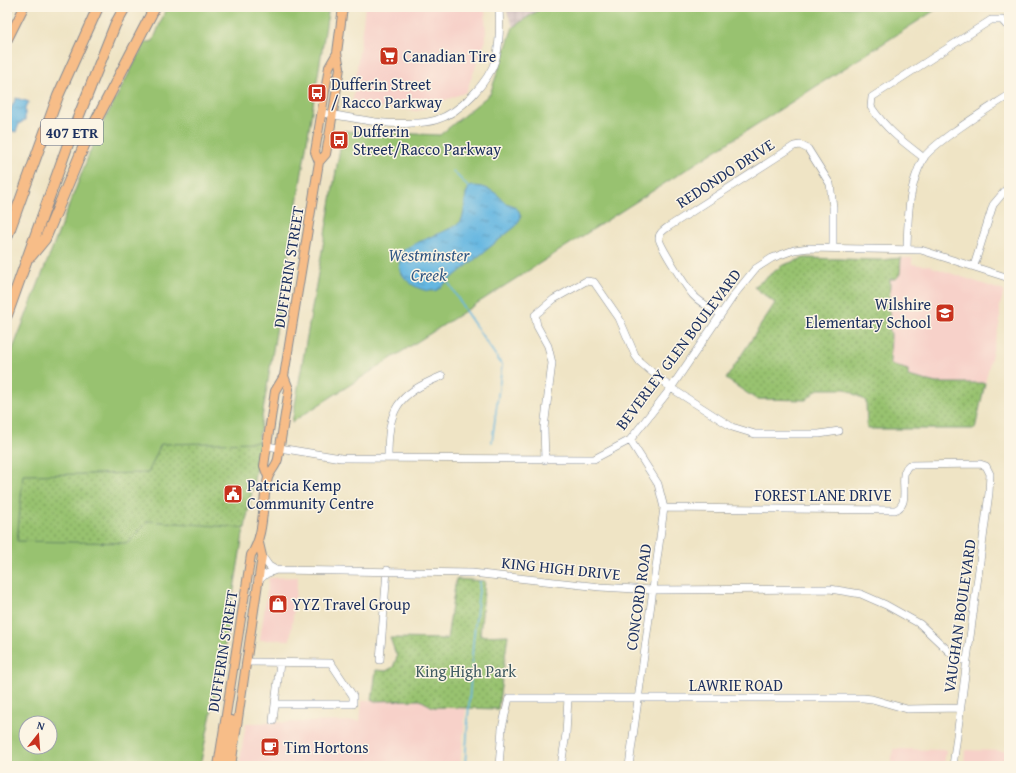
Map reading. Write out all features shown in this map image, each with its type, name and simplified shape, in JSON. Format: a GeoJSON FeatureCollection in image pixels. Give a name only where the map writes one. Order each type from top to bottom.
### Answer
{"type":"FeatureCollection","features":[{"type":"Feature","properties":{"kind":"highway"},"geometry":{"type":"LineString","coordinates":[[91,19],[94,7]]}},
{"type":"Feature","properties":{"kind":"highway","name":"407 ETR"},"geometry":{"type":"LineString","coordinates":[[7,237],[58,96],[91,19],[98,7]]}},
{"type":"Feature","properties":{"kind":"highway","name":"407 ETR"},"geometry":{"type":"LineString","coordinates":[[7,315],[72,133],[115,25],[125,7]]}},
{"type":"Feature","properties":{"kind":"highway"},"geometry":{"type":"LineString","coordinates":[[27,260],[45,239],[88,136],[155,7]]}},
{"type":"Feature","properties":{"kind":"main road"},"geometry":{"type":"LineString","coordinates":[[7,41],[24,7]]}},
{"type":"Feature","properties":{"kind":"main road","name":"DUFFERIN STREET"},"geometry":{"type":"LineString","coordinates":[[319,162],[326,154],[340,68],[338,53],[343,7]]}},
{"type":"Feature","properties":{"kind":"main road","name":"DUFFERIN STREET"},"geometry":{"type":"LineString","coordinates":[[231,766],[262,556],[259,543],[268,477],[264,466],[275,391],[284,376],[319,162],[315,152],[329,67],[338,53]]}},
{"type":"Feature","properties":{"kind":"main road","name":"DUFFERIN STREET"},"geometry":{"type":"LineString","coordinates":[[268,477],[276,467],[289,389],[284,376]]}},
{"type":"Feature","properties":{"kind":"main road","name":"DUFFERIN STREET"},"geometry":{"type":"LineString","coordinates":[[218,766],[251,555],[259,543]]}},
{"type":"Feature","properties":{"kind":"main road"},"geometry":{"type":"LineString","coordinates":[[226,766],[233,701],[233,670]]}},
{"type":"Feature","properties":{"kind":"street"},"geometry":{"type":"LineString","coordinates":[[322,113],[380,122],[411,124],[437,120],[450,114],[472,96],[486,80],[495,59],[499,38],[498,7]]}},
{"type":"Feature","properties":{"kind":"street"},"geometry":{"type":"LineString","coordinates":[[924,158],[890,132],[870,107],[872,97],[991,20],[1002,20],[1009,28]]}},
{"type":"Feature","properties":{"kind":"street"},"geometry":{"type":"LineString","coordinates":[[907,248],[908,207],[911,190],[924,158],[937,145],[1009,95]]}},
{"type":"Feature","properties":{"kind":"street","name":"REDONDO DRIVE"},"geometry":{"type":"LineString","coordinates":[[721,314],[693,295],[660,244],[659,236],[668,227],[794,146],[800,145],[808,148],[830,184],[833,207],[833,247]]}},
{"type":"Feature","properties":{"kind":"street"},"geometry":{"type":"LineString","coordinates":[[974,266],[993,205],[1009,186]]}},
{"type":"Feature","properties":{"kind":"street","name":"BEVERLEY GLEN BOULEVARD"},"geometry":{"type":"LineString","coordinates":[[267,446],[340,458],[594,459],[630,440],[671,388],[721,314],[755,269],[772,258],[794,250],[833,247],[907,248],[926,251],[1009,278]]}},
{"type":"Feature","properties":{"kind":"street"},"geometry":{"type":"LineString","coordinates":[[545,460],[544,428],[552,363],[548,346],[537,326],[535,314],[578,284],[586,281],[594,282],[619,318],[640,362],[671,388],[732,427],[743,432],[755,434],[819,434],[839,432]]}},
{"type":"Feature","properties":{"kind":"street"},"geometry":{"type":"LineString","coordinates":[[388,458],[388,429],[398,403],[420,386],[442,376]]}},
{"type":"Feature","properties":{"kind":"street","name":"CONCORD ROAD"},"geometry":{"type":"LineString","coordinates":[[629,766],[664,508],[658,484],[630,440]]}},
{"type":"Feature","properties":{"kind":"street","name":"FOREST LANE DRIVE"},"geometry":{"type":"LineString","coordinates":[[664,508],[895,510],[899,509],[902,503],[902,477],[905,468],[909,465],[980,464],[986,466],[988,470]]}},
{"type":"Feature","properties":{"kind":"street","name":"VAUGHAN BOULEVARD"},"geometry":{"type":"LineString","coordinates":[[953,766],[989,493],[988,470]]}},
{"type":"Feature","properties":{"kind":"street"},"geometry":{"type":"LineString","coordinates":[[262,556],[269,566],[276,570]]}},
{"type":"Feature","properties":{"kind":"street"},"geometry":{"type":"LineString","coordinates":[[258,581],[266,574],[276,570]]}},
{"type":"Feature","properties":{"kind":"street","name":"KING HIGH DRIVE"},"geometry":{"type":"LineString","coordinates":[[276,570],[386,570],[472,573],[600,587],[653,590],[830,589],[861,594],[886,605],[920,624],[956,658],[966,662]]}},
{"type":"Feature","properties":{"kind":"street"},"geometry":{"type":"LineString","coordinates":[[380,660],[386,570]]}},
{"type":"Feature","properties":{"kind":"street"},"geometry":{"type":"LineString","coordinates":[[247,662],[331,663],[353,696],[353,704],[276,704]]}},
{"type":"Feature","properties":{"kind":"street"},"geometry":{"type":"LineString","coordinates":[[273,721],[280,663]]}},
{"type":"Feature","properties":{"kind":"street","name":"LAWRIE ROAD"},"geometry":{"type":"LineString","coordinates":[[499,766],[502,728],[509,698],[863,698],[907,708],[960,708]]}},
{"type":"Feature","properties":{"kind":"street"},"geometry":{"type":"LineString","coordinates":[[561,766],[566,734],[568,698]]}},
{"type":"Feature","properties":{"kind":"shaded area"},"geometry":{"type":"Polygon","coordinates":[[[365,7],[485,7],[486,40],[466,92],[417,111],[352,105],[365,7]]]}},
{"type":"Feature","properties":{"kind":"shaded area"},"geometry":{"type":"Polygon","coordinates":[[[505,7],[543,7],[513,27],[505,7]]]}},
{"type":"Feature","properties":{"kind":"shaded area","name":"Wilshire Elementary School"},"geometry":{"type":"Polygon","coordinates":[[[901,258],[912,258],[912,264],[929,266],[1004,291],[1000,305],[1000,321],[985,383],[936,383],[907,376],[908,370],[890,364],[890,279],[900,274],[901,258]]]}},
{"type":"Feature","properties":{"kind":"shaded area"},"geometry":{"type":"Polygon","coordinates":[[[298,577],[290,640],[260,640],[269,578],[298,577]]]}},
{"type":"Feature","properties":{"kind":"shaded area"},"geometry":{"type":"Polygon","coordinates":[[[420,700],[433,707],[466,708],[460,766],[239,766],[246,723],[360,721],[362,701],[420,700]]]}},
{"type":"Feature","properties":{"kind":"shaded area"},"geometry":{"type":"Polygon","coordinates":[[[893,749],[946,750],[944,766],[891,766],[893,749]]]}},
{"type":"Feature","properties":{"kind":"shaded area"},"geometry":{"type":"Polygon","coordinates":[[[965,750],[1009,751],[1009,766],[964,766],[965,750]]]}},
{"type":"Feature","properties":{"kind":"green space"},"geometry":{"type":"Polygon","coordinates":[[[167,7],[329,7],[222,663],[201,761],[198,766],[14,766],[7,761],[7,364],[97,134],[145,43],[153,41],[167,7]]]}},
{"type":"Feature","properties":{"kind":"green space"},"geometry":{"type":"Polygon","coordinates":[[[543,7],[940,7],[292,422],[343,131],[440,135],[490,94],[513,27],[543,7]]]}},
{"type":"Feature","properties":{"kind":"green space"},"geometry":{"type":"Polygon","coordinates":[[[804,258],[880,260],[901,258],[900,274],[896,279],[890,279],[890,364],[908,370],[908,376],[936,383],[985,383],[975,429],[867,429],[866,401],[846,389],[818,389],[806,400],[756,399],[726,379],[775,303],[754,287],[783,265],[804,258]]]}},
{"type":"Feature","properties":{"kind":"green space"},"geometry":{"type":"Polygon","coordinates":[[[261,442],[245,528],[148,521],[128,543],[17,541],[23,475],[148,473],[161,444],[261,442]]]}},
{"type":"Feature","properties":{"kind":"green space","name":"King High Park"},"geometry":{"type":"Polygon","coordinates":[[[456,579],[485,581],[480,636],[508,635],[498,709],[433,707],[420,700],[372,701],[376,670],[386,671],[393,667],[397,657],[390,638],[447,639],[456,579]]]}},
{"type":"Feature","properties":{"kind":"water"},"geometry":{"type":"Polygon","coordinates":[[[16,98],[29,102],[25,107],[25,120],[19,124],[16,132],[7,129],[7,117],[16,98]]]}},
{"type":"Feature","properties":{"kind":"water","name":"Westminster Creek"},"geometry":{"type":"Polygon","coordinates":[[[471,186],[486,188],[494,192],[505,203],[512,205],[519,211],[521,217],[516,226],[437,290],[426,290],[415,286],[406,279],[400,269],[400,262],[404,250],[458,224],[463,217],[466,193],[471,186]]]}},
{"type":"Feature","properties":{"kind":"waterway","name":"Westminster Creek"},"geometry":{"type":"LineString","coordinates":[[453,171],[469,188]]}},
{"type":"Feature","properties":{"kind":"waterway","name":"Westminster Creek"},"geometry":{"type":"LineString","coordinates":[[447,280],[466,312],[502,365],[492,442]]}},
{"type":"Feature","properties":{"kind":"waterway","name":"Westminster Creek"},"geometry":{"type":"LineString","coordinates":[[465,766],[473,643],[480,581]]}},
{"type":"Feature","properties":{"kind":"place","name":"Canadian Tire"},"geometry":{"type":"Point","coordinates":[389,56]}},
{"type":"Feature","properties":{"kind":"place","name":"Dufferin Street / Racco Parkway"},"geometry":{"type":"Point","coordinates":[317,93]}},
{"type":"Feature","properties":{"kind":"place","name":"Dufferin Street/Racco Parkway"},"geometry":{"type":"Point","coordinates":[339,140]}},
{"type":"Feature","properties":{"kind":"place","name":"Wilshire Elementary School"},"geometry":{"type":"Point","coordinates":[945,313]}},
{"type":"Feature","properties":{"kind":"place","name":"Patricia Kemp Community Centre"},"geometry":{"type":"Point","coordinates":[233,494]}},
{"type":"Feature","properties":{"kind":"place","name":"YYZ Travel Group"},"geometry":{"type":"Point","coordinates":[278,604]}},
{"type":"Feature","properties":{"kind":"place","name":"Tim Hortons"},"geometry":{"type":"Point","coordinates":[270,747]}}]}
